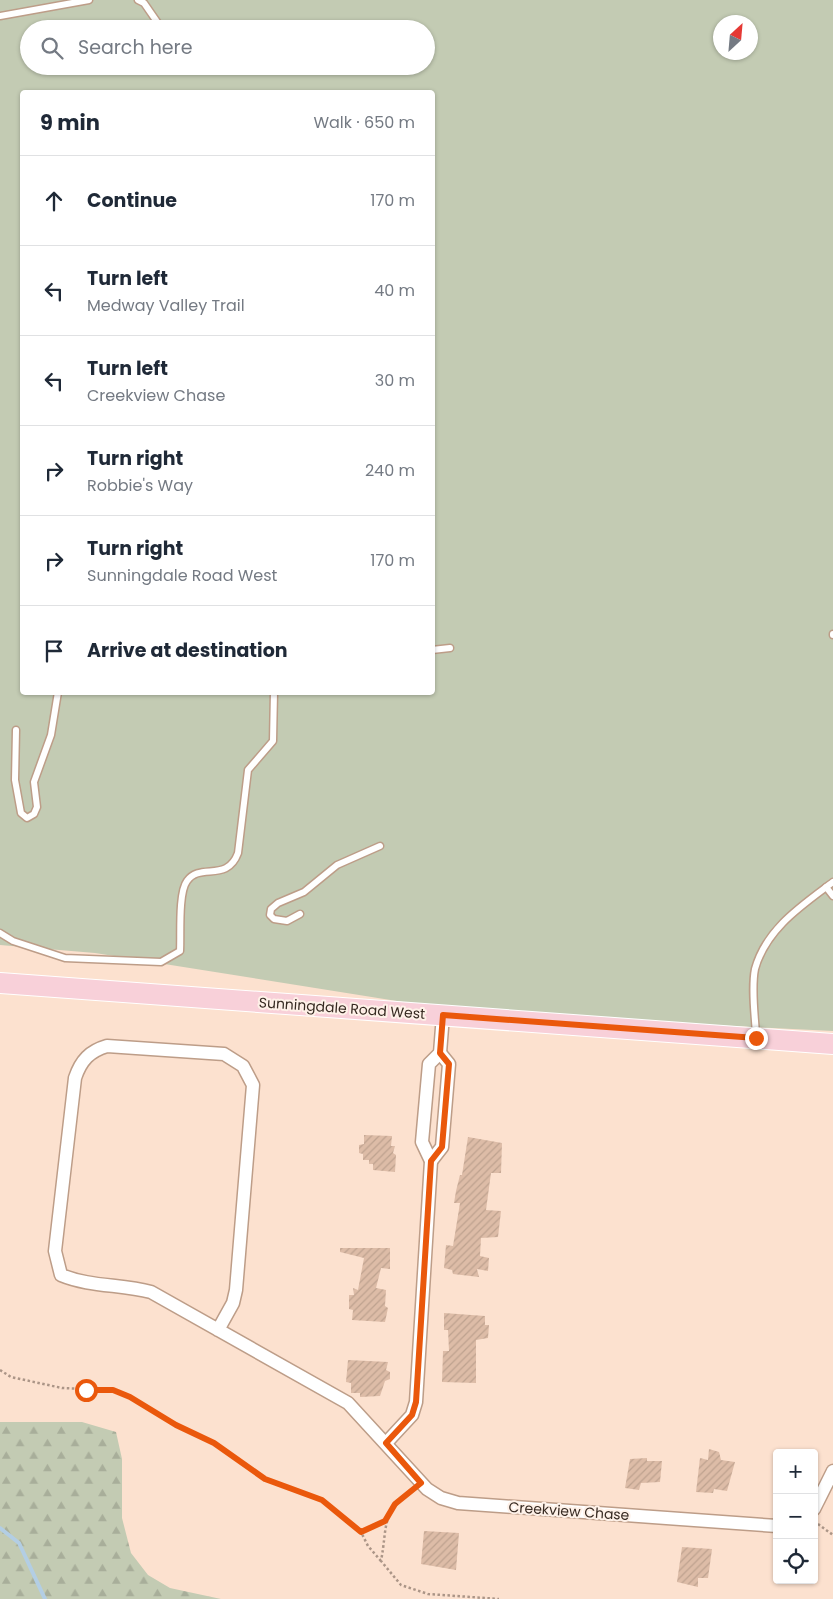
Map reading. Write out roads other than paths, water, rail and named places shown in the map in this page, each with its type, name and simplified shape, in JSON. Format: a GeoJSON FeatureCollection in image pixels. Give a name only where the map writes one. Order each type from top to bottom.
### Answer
{"type":"FeatureCollection","features":[{"type":"Feature","properties":{"kind":"main road","name":"Sunningdale Road West"},"geometry":{"type":"LineString","coordinates":[[0,983],[833,1044]]}},
{"type":"Feature","properties":{"kind":"street"},"geometry":{"type":"LineString","coordinates":[[386,1443],[412,1415],[416,1402],[431,1161],[422,1142],[429,1064],[440,1053],[443,1015]]}},
{"type":"Feature","properties":{"kind":"street","name":"Creekview Chase"},"geometry":{"type":"LineString","coordinates":[[218,1330],[233,1303],[236,1290],[253,1086],[249,1075],[243,1066],[224,1054],[107,1046],[96,1049],[79,1066],[76,1078],[55,1251],[61,1275],[85,1282],[130,1287],[151,1292],[348,1404],[421,1483],[441,1498],[458,1504],[773,1526]]}},
{"type":"Feature","properties":{"kind":"street"},"geometry":{"type":"LineString","coordinates":[[431,1161],[442,1147],[444,1128],[449,1064],[440,1053]]}},
{"type":"Feature","properties":{"kind":"street"},"geometry":{"type":"LineString","coordinates":[[818,1501],[833,1471]]}},
{"type":"Feature","properties":{"kind":"lane"},"geometry":{"type":"LineString","coordinates":[[0,16],[89,0]]}},
{"type":"Feature","properties":{"kind":"lane"},"geometry":{"type":"LineString","coordinates":[[138,0],[144,3],[156,20]]}},
{"type":"Feature","properties":{"kind":"lane"},"geometry":{"type":"LineString","coordinates":[[435,650],[450,648]]}},
{"type":"Feature","properties":{"kind":"lane"},"geometry":{"type":"LineString","coordinates":[[16,730],[15,780],[21,813],[27,818],[34,814],[37,808],[34,782],[51,735],[58,695]]}},
{"type":"Feature","properties":{"kind":"lane"},"geometry":{"type":"LineString","coordinates":[[0,933],[14,941],[65,958],[161,962],[180,951],[183,889],[187,880],[195,874],[226,869],[232,864],[238,853],[248,770],[272,741],[274,695]]}},
{"type":"Feature","properties":{"kind":"lane"},"geometry":{"type":"LineString","coordinates":[[300,914],[287,921],[274,919],[270,914],[271,909],[278,903],[304,892],[337,865],[380,846]]}},
{"type":"Feature","properties":{"kind":"lane"},"geometry":{"type":"LineString","coordinates":[[756,1038],[755,971],[764,945],[798,908],[833,882]]}},
{"type":"Feature","properties":{"kind":"lane"},"geometry":{"type":"LineString","coordinates":[[826,887],[833,896]]}},
{"type":"Feature","properties":{"kind":"waterway"},"geometry":{"type":"LineString","coordinates":[[0,1528],[19,1543],[45,1599]]}}]}
